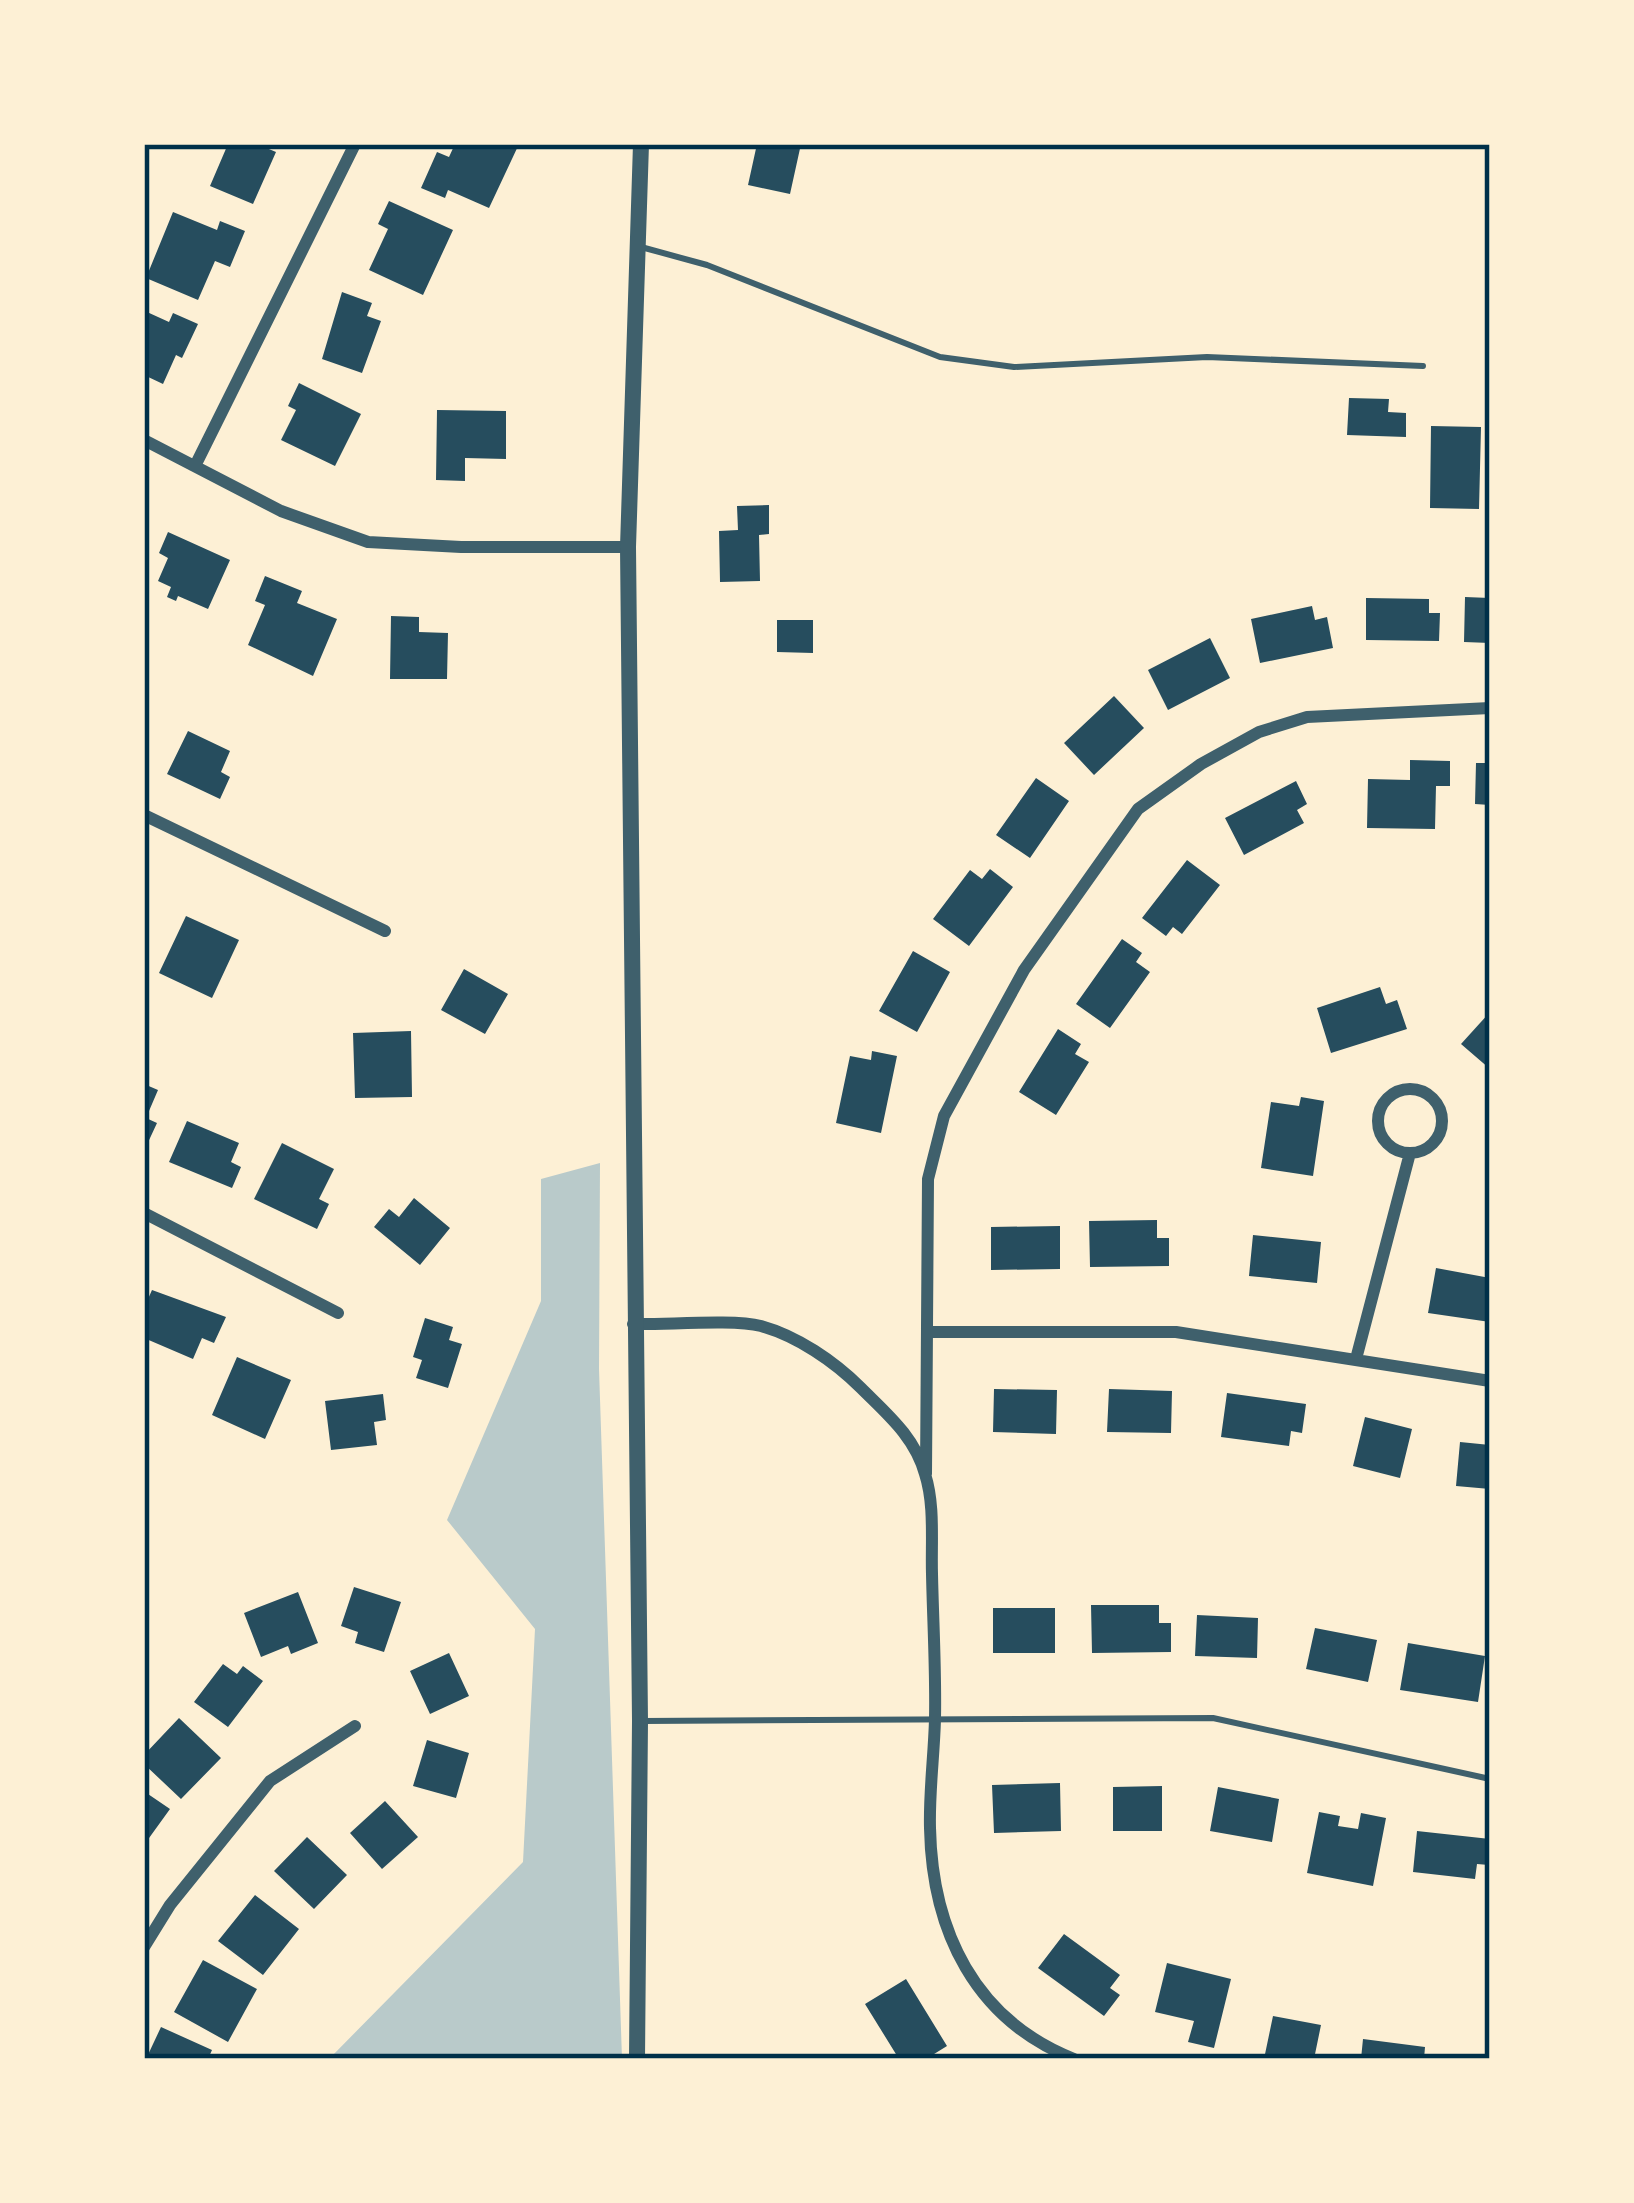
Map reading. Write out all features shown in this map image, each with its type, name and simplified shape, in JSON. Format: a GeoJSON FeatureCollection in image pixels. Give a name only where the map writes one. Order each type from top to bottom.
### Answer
{"type":"FeatureCollection","features":[{"type":"Feature","properties":{"kind":"street"},"geometry":{"type":"LineString","coordinates":[[195,466],[355,144]]}},
{"type":"Feature","properties":{"kind":"street"},"geometry":{"type":"LineString","coordinates":[[637,2059],[640,1721],[628,547],[640,144]]}},
{"type":"Feature","properties":{"kind":"street"},"geometry":{"type":"LineString","coordinates":[[144,440],[281,511],[368,542],[628,547]]}},
{"type":"Feature","properties":{"kind":"street"},"geometry":{"type":"LineString","coordinates":[[1074,2059],[1020,2031],[987,2002],[962,1966],[943,1924],[932,1878],[929,1824],[935,1718],[926,1474],[928,1179],[944,1116],[1024,970],[1138,809],[1201,764],[1259,732],[1291,722],[1490,708]]}},
{"type":"Feature","properties":{"kind":"street"},"geometry":{"type":"LineString","coordinates":[[144,815],[385,931]]}},
{"type":"Feature","properties":{"kind":"street"},"geometry":{"type":"LineString","coordinates":[[1411,1088],[1434,1099],[1442,1123],[1430,1146],[1410,1153],[1388,1145],[1377,1125],[1384,1101],[1411,1088]]}},
{"type":"Feature","properties":{"kind":"street"},"geometry":{"type":"LineString","coordinates":[[1356,1359],[1410,1153]]}},
{"type":"Feature","properties":{"kind":"street"},"geometry":{"type":"LineString","coordinates":[[144,1213],[338,1313]]}},
{"type":"Feature","properties":{"kind":"street"},"geometry":{"type":"LineString","coordinates":[[633,1324],[759,1326],[811,1349],[844,1370],[907,1433],[926,1474]]}},
{"type":"Feature","properties":{"kind":"street"},"geometry":{"type":"LineString","coordinates":[[927,1332],[1176,1332],[1490,1382]]}},
{"type":"Feature","properties":{"kind":"street"},"geometry":{"type":"LineString","coordinates":[[144,1947],[170,1905],[270,1781],[355,1726]]}},
{"type":"Feature","properties":{"kind":"lane"},"geometry":{"type":"LineString","coordinates":[[638,246],[707,266],[940,357],[1014,367],[1207,357],[1424,366]]}},
{"type":"Feature","properties":{"kind":"lane"},"geometry":{"type":"LineString","coordinates":[[640,1721],[1213,1718],[1490,1779]]}},
{"type":"Feature","properties":{"kind":"shaded area"},"geometry":{"type":"Polygon","coordinates":[[[600,1163],[599,1369],[622,2059],[329,2059],[523,1862],[535,1629],[447,1520],[541,1301],[541,1179],[600,1163]]]}},
{"type":"Feature","properties":{"kind":"building"},"geometry":{"type":"Polygon","coordinates":[[[228,144],[257,144],[276,152],[253,204],[210,186],[228,144]]]}},
{"type":"Feature","properties":{"kind":"building"},"geometry":{"type":"Polygon","coordinates":[[[455,144],[519,144],[489,208],[448,190],[445,198],[421,188],[437,152],[449,157],[455,144]]]}},
{"type":"Feature","properties":{"kind":"building"},"geometry":{"type":"Polygon","coordinates":[[[757,144],[801,144],[790,194],[748,185],[757,144]]]}},
{"type":"Feature","properties":{"kind":"building"},"geometry":{"type":"Polygon","coordinates":[[[389,201],[453,230],[423,295],[369,270],[388,229],[378,224],[389,201]]]}},
{"type":"Feature","properties":{"kind":"building"},"geometry":{"type":"Polygon","coordinates":[[[173,212],[217,230],[220,221],[245,231],[230,267],[215,261],[198,300],[146,278],[173,212]]]}},
{"type":"Feature","properties":{"kind":"building"},"geometry":{"type":"Polygon","coordinates":[[[342,292],[372,303],[367,316],[381,321],[362,373],[322,359],[342,292]]]}},
{"type":"Feature","properties":{"kind":"building"},"geometry":{"type":"Polygon","coordinates":[[[147,312],[169,322],[173,313],[198,324],[163,384],[144,375],[147,312]]]}},
{"type":"Feature","properties":{"kind":"building"},"geometry":{"type":"Polygon","coordinates":[[[299,383],[361,414],[335,466],[281,440],[296,410],[288,406],[299,383]]]}},
{"type":"Feature","properties":{"kind":"building"},"geometry":{"type":"Polygon","coordinates":[[[1349,398],[1389,399],[1388,412],[1406,413],[1406,437],[1347,435],[1349,398]]]}},
{"type":"Feature","properties":{"kind":"building"},"geometry":{"type":"Polygon","coordinates":[[[437,410],[506,411],[506,459],[465,458],[465,481],[436,480],[437,410]]]}},
{"type":"Feature","properties":{"kind":"building"},"geometry":{"type":"Polygon","coordinates":[[[1431,426],[1481,427],[1479,509],[1430,508],[1431,426]]]}},
{"type":"Feature","properties":{"kind":"building"},"geometry":{"type":"Polygon","coordinates":[[[769,505],[769,534],[759,535],[760,581],[720,582],[719,531],[738,530],[737,506],[769,505]]]}},
{"type":"Feature","properties":{"kind":"building"},"geometry":{"type":"Polygon","coordinates":[[[168,532],[230,560],[208,609],[178,596],[176,601],[167,597],[171,587],[158,581],[168,558],[159,553],[168,532]]]}},
{"type":"Feature","properties":{"kind":"building"},"geometry":{"type":"Polygon","coordinates":[[[265,576],[302,591],[297,603],[337,619],[313,676],[248,645],[265,605],[255,601],[265,576]]]}},
{"type":"Feature","properties":{"kind":"building"},"geometry":{"type":"Polygon","coordinates":[[[1465,597],[1490,598],[1490,643],[1464,642],[1465,597]]]}},
{"type":"Feature","properties":{"kind":"building"},"geometry":{"type":"Polygon","coordinates":[[[1366,598],[1429,599],[1429,613],[1440,613],[1439,641],[1366,640],[1366,598]]]}},
{"type":"Feature","properties":{"kind":"building"},"geometry":{"type":"Polygon","coordinates":[[[1312,606],[1315,620],[1327,617],[1333,648],[1260,663],[1251,619],[1312,606]]]}},
{"type":"Feature","properties":{"kind":"building"},"geometry":{"type":"Polygon","coordinates":[[[391,616],[419,617],[419,632],[448,633],[447,679],[390,679],[391,616]]]}},
{"type":"Feature","properties":{"kind":"building"},"geometry":{"type":"Polygon","coordinates":[[[777,620],[813,620],[813,653],[777,652],[777,620]]]}},
{"type":"Feature","properties":{"kind":"building"},"geometry":{"type":"Polygon","coordinates":[[[1210,638],[1230,678],[1168,710],[1148,670],[1210,638]]]}},
{"type":"Feature","properties":{"kind":"building"},"geometry":{"type":"Polygon","coordinates":[[[1114,696],[1144,728],[1094,775],[1064,743],[1114,696]]]}},
{"type":"Feature","properties":{"kind":"building"},"geometry":{"type":"Polygon","coordinates":[[[188,731],[230,751],[221,772],[230,777],[220,799],[167,774],[188,731]]]}},
{"type":"Feature","properties":{"kind":"building"},"geometry":{"type":"Polygon","coordinates":[[[1410,760],[1450,761],[1450,786],[1436,786],[1435,829],[1367,828],[1368,779],[1410,780],[1410,760]]]}},
{"type":"Feature","properties":{"kind":"building"},"geometry":{"type":"Polygon","coordinates":[[[1476,763],[1490,763],[1490,805],[1475,804],[1476,763]]]}},
{"type":"Feature","properties":{"kind":"building"},"geometry":{"type":"Polygon","coordinates":[[[1036,778],[1069,801],[1030,858],[996,835],[1036,778]]]}},
{"type":"Feature","properties":{"kind":"building"},"geometry":{"type":"Polygon","coordinates":[[[1296,781],[1307,804],[1297,810],[1304,823],[1244,855],[1225,818],[1296,781]]]}},
{"type":"Feature","properties":{"kind":"building"},"geometry":{"type":"Polygon","coordinates":[[[1187,860],[1220,885],[1182,934],[1173,927],[1166,936],[1142,918],[1187,860]]]}},
{"type":"Feature","properties":{"kind":"building"},"geometry":{"type":"Polygon","coordinates":[[[990,869],[1013,887],[969,946],[933,919],[970,870],[982,879],[990,869]]]}},
{"type":"Feature","properties":{"kind":"building"},"geometry":{"type":"Polygon","coordinates":[[[186,916],[239,940],[212,998],[159,973],[186,916]]]}},
{"type":"Feature","properties":{"kind":"building"},"geometry":{"type":"Polygon","coordinates":[[[1122,939],[1142,953],[1136,962],[1150,972],[1110,1028],[1076,1004],[1122,939]]]}},
{"type":"Feature","properties":{"kind":"building"},"geometry":{"type":"Polygon","coordinates":[[[913,951],[950,972],[917,1032],[879,1011],[913,951]]]}},
{"type":"Feature","properties":{"kind":"building"},"geometry":{"type":"Polygon","coordinates":[[[464,969],[508,994],[485,1034],[441,1010],[464,969]]]}},
{"type":"Feature","properties":{"kind":"building"},"geometry":{"type":"Polygon","coordinates":[[[1380,987],[1386,1004],[1397,1000],[1407,1029],[1331,1053],[1317,1008],[1380,987]]]}},
{"type":"Feature","properties":{"kind":"building"},"geometry":{"type":"Polygon","coordinates":[[[1490,1012],[1490,1069],[1461,1044],[1490,1012]]]}},
{"type":"Feature","properties":{"kind":"building"},"geometry":{"type":"Polygon","coordinates":[[[1058,1029],[1081,1044],[1075,1054],[1089,1062],[1056,1115],[1019,1092],[1058,1029]]]}},
{"type":"Feature","properties":{"kind":"building"},"geometry":{"type":"Polygon","coordinates":[[[411,1031],[412,1097],[355,1098],[353,1033],[411,1031]]]}},
{"type":"Feature","properties":{"kind":"building"},"geometry":{"type":"Polygon","coordinates":[[[872,1051],[897,1056],[881,1133],[836,1123],[850,1056],[871,1060],[872,1051]]]}},
{"type":"Feature","properties":{"kind":"building"},"geometry":{"type":"Polygon","coordinates":[[[144,1084],[158,1090],[146,1118],[157,1123],[144,1151],[144,1084]]]}},
{"type":"Feature","properties":{"kind":"building"},"geometry":{"type":"Polygon","coordinates":[[[1301,1097],[1324,1101],[1313,1176],[1261,1168],[1271,1102],[1299,1106],[1301,1097]]]}},
{"type":"Feature","properties":{"kind":"building"},"geometry":{"type":"Polygon","coordinates":[[[187,1121],[239,1143],[231,1162],[241,1167],[232,1188],[169,1162],[187,1121]]]}},
{"type":"Feature","properties":{"kind":"building"},"geometry":{"type":"Polygon","coordinates":[[[282,1143],[334,1169],[319,1199],[329,1204],[317,1229],[254,1199],[282,1143]]]}},
{"type":"Feature","properties":{"kind":"building"},"geometry":{"type":"Polygon","coordinates":[[[414,1198],[450,1228],[420,1265],[374,1227],[389,1209],[399,1217],[414,1198]]]}},
{"type":"Feature","properties":{"kind":"building"},"geometry":{"type":"Polygon","coordinates":[[[1157,1220],[1157,1238],[1169,1238],[1169,1266],[1090,1267],[1089,1221],[1157,1220]]]}},
{"type":"Feature","properties":{"kind":"building"},"geometry":{"type":"Polygon","coordinates":[[[1060,1226],[1060,1269],[991,1270],[991,1227],[1060,1226]]]}},
{"type":"Feature","properties":{"kind":"building"},"geometry":{"type":"Polygon","coordinates":[[[1253,1235],[1321,1242],[1317,1283],[1249,1276],[1253,1235]]]}},
{"type":"Feature","properties":{"kind":"building"},"geometry":{"type":"Polygon","coordinates":[[[1436,1268],[1490,1278],[1490,1322],[1428,1313],[1436,1268]]]}},
{"type":"Feature","properties":{"kind":"building"},"geometry":{"type":"Polygon","coordinates":[[[152,1290],[226,1317],[214,1343],[202,1338],[193,1359],[144,1338],[144,1308],[152,1290]]]}},
{"type":"Feature","properties":{"kind":"building"},"geometry":{"type":"Polygon","coordinates":[[[425,1318],[453,1327],[449,1340],[462,1344],[448,1388],[416,1378],[422,1360],[413,1357],[425,1318]]]}},
{"type":"Feature","properties":{"kind":"building"},"geometry":{"type":"Polygon","coordinates":[[[237,1357],[291,1380],[265,1439],[212,1415],[237,1357]]]}},
{"type":"Feature","properties":{"kind":"building"},"geometry":{"type":"Polygon","coordinates":[[[994,1389],[1057,1390],[1056,1434],[993,1432],[994,1389]]]}},
{"type":"Feature","properties":{"kind":"building"},"geometry":{"type":"Polygon","coordinates":[[[1109,1389],[1172,1391],[1171,1433],[1107,1432],[1109,1389]]]}},
{"type":"Feature","properties":{"kind":"building"},"geometry":{"type":"Polygon","coordinates":[[[1227,1393],[1306,1404],[1302,1433],[1291,1431],[1289,1446],[1221,1437],[1227,1393]]]}},
{"type":"Feature","properties":{"kind":"building"},"geometry":{"type":"Polygon","coordinates":[[[383,1394],[386,1420],[374,1422],[377,1445],[331,1450],[325,1401],[383,1394]]]}},
{"type":"Feature","properties":{"kind":"building"},"geometry":{"type":"Polygon","coordinates":[[[1365,1417],[1412,1429],[1400,1478],[1353,1466],[1365,1417]]]}},
{"type":"Feature","properties":{"kind":"building"},"geometry":{"type":"Polygon","coordinates":[[[1460,1442],[1490,1445],[1490,1489],[1456,1486],[1460,1442]]]}},
{"type":"Feature","properties":{"kind":"building"},"geometry":{"type":"Polygon","coordinates":[[[354,1587],[401,1602],[384,1652],[355,1643],[358,1632],[341,1626],[354,1587]]]}},
{"type":"Feature","properties":{"kind":"building"},"geometry":{"type":"Polygon","coordinates":[[[298,1592],[318,1643],[291,1654],[288,1646],[261,1657],[244,1613],[298,1592]]]}},
{"type":"Feature","properties":{"kind":"building"},"geometry":{"type":"Polygon","coordinates":[[[1091,1605],[1159,1605],[1159,1623],[1171,1623],[1171,1652],[1092,1653],[1091,1605]]]}},
{"type":"Feature","properties":{"kind":"building"},"geometry":{"type":"Polygon","coordinates":[[[993,1608],[1055,1608],[1055,1653],[993,1653],[993,1608]]]}},
{"type":"Feature","properties":{"kind":"building"},"geometry":{"type":"Polygon","coordinates":[[[1197,1615],[1258,1618],[1257,1658],[1195,1656],[1197,1615]]]}},
{"type":"Feature","properties":{"kind":"building"},"geometry":{"type":"Polygon","coordinates":[[[1315,1628],[1377,1640],[1368,1682],[1306,1669],[1315,1628]]]}},
{"type":"Feature","properties":{"kind":"building"},"geometry":{"type":"Polygon","coordinates":[[[1408,1643],[1485,1656],[1478,1702],[1400,1690],[1408,1643]]]}},
{"type":"Feature","properties":{"kind":"building"},"geometry":{"type":"Polygon","coordinates":[[[449,1653],[469,1696],[430,1714],[410,1671],[449,1653]]]}},
{"type":"Feature","properties":{"kind":"building"},"geometry":{"type":"Polygon","coordinates":[[[223,1664],[237,1674],[243,1666],[263,1681],[228,1727],[194,1702],[223,1664]]]}},
{"type":"Feature","properties":{"kind":"building"},"geometry":{"type":"Polygon","coordinates":[[[179,1718],[221,1758],[181,1799],[144,1764],[144,1755],[179,1718]]]}},
{"type":"Feature","properties":{"kind":"building"},"geometry":{"type":"Polygon","coordinates":[[[427,1740],[469,1753],[456,1798],[413,1786],[427,1740]]]}},
{"type":"Feature","properties":{"kind":"building"},"geometry":{"type":"Polygon","coordinates":[[[1060,1783],[1061,1831],[994,1833],[992,1785],[1060,1783]]]}},
{"type":"Feature","properties":{"kind":"building"},"geometry":{"type":"Polygon","coordinates":[[[1162,1786],[1162,1831],[1113,1831],[1113,1787],[1162,1786]]]}},
{"type":"Feature","properties":{"kind":"building"},"geometry":{"type":"Polygon","coordinates":[[[1218,1787],[1279,1799],[1272,1842],[1210,1831],[1218,1787]]]}},
{"type":"Feature","properties":{"kind":"building"},"geometry":{"type":"Polygon","coordinates":[[[148,1794],[170,1809],[144,1845],[144,1799],[148,1794]]]}},
{"type":"Feature","properties":{"kind":"building"},"geometry":{"type":"Polygon","coordinates":[[[385,1801],[418,1837],[382,1869],[350,1833],[385,1801]]]}},
{"type":"Feature","properties":{"kind":"building"},"geometry":{"type":"Polygon","coordinates":[[[1319,1812],[1340,1816],[1338,1826],[1358,1829],[1361,1813],[1386,1818],[1373,1886],[1307,1873],[1319,1812]]]}},
{"type":"Feature","properties":{"kind":"building"},"geometry":{"type":"Polygon","coordinates":[[[1417,1831],[1490,1839],[1489,1865],[1477,1864],[1475,1879],[1413,1872],[1417,1831]]]}},
{"type":"Feature","properties":{"kind":"building"},"geometry":{"type":"Polygon","coordinates":[[[307,1837],[347,1875],[314,1909],[274,1871],[307,1837]]]}},
{"type":"Feature","properties":{"kind":"building"},"geometry":{"type":"Polygon","coordinates":[[[255,1895],[299,1929],[263,1975],[218,1941],[255,1895]]]}},
{"type":"Feature","properties":{"kind":"building"},"geometry":{"type":"Polygon","coordinates":[[[1064,1934],[1120,1975],[1110,1988],[1120,1995],[1104,2016],[1038,1968],[1064,1934]]]}},
{"type":"Feature","properties":{"kind":"building"},"geometry":{"type":"Polygon","coordinates":[[[203,1960],[257,1989],[228,2042],[174,2012],[203,1960]]]}},
{"type":"Feature","properties":{"kind":"building"},"geometry":{"type":"Polygon","coordinates":[[[1167,1963],[1231,1979],[1214,2048],[1188,2042],[1194,2021],[1155,2012],[1167,1963]]]}},
{"type":"Feature","properties":{"kind":"building"},"geometry":{"type":"Polygon","coordinates":[[[906,1979],[947,2046],[926,2059],[899,2059],[865,2004],[906,1979]]]}},
{"type":"Feature","properties":{"kind":"building"},"geometry":{"type":"Polygon","coordinates":[[[1273,2016],[1321,2025],[1314,2059],[1264,2059],[1273,2016]]]}},
{"type":"Feature","properties":{"kind":"building"},"geometry":{"type":"Polygon","coordinates":[[[161,2027],[212,2050],[208,2059],[146,2059],[161,2027]]]}},
{"type":"Feature","properties":{"kind":"building"},"geometry":{"type":"Polygon","coordinates":[[[1363,2039],[1425,2047],[1424,2059],[1361,2059],[1363,2039]]]}}]}
